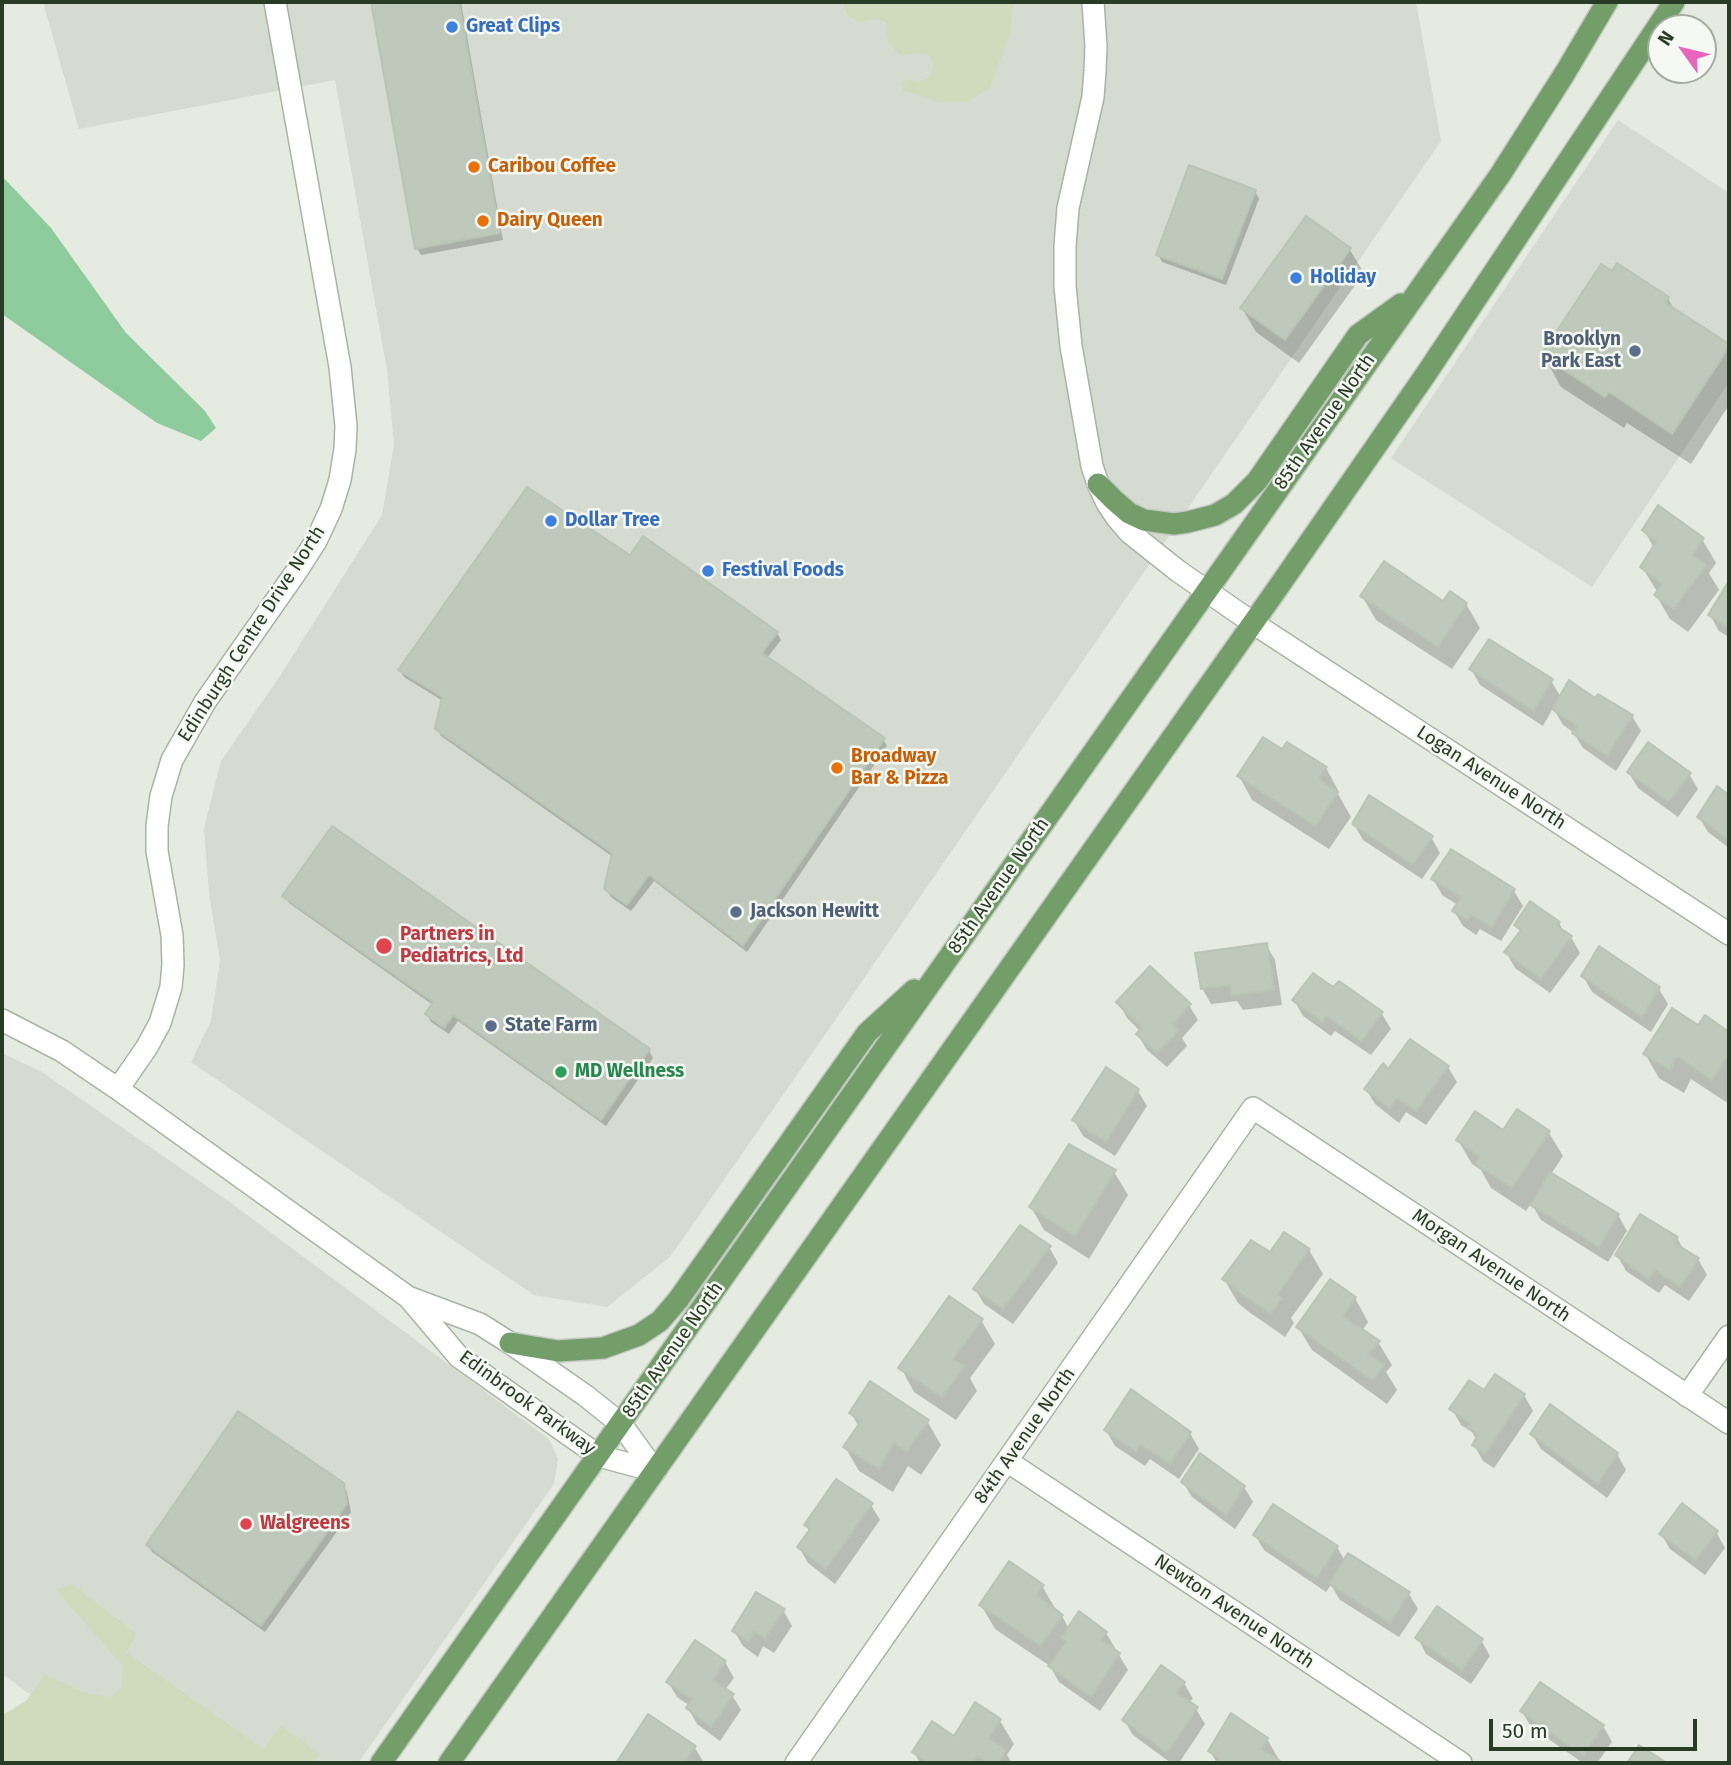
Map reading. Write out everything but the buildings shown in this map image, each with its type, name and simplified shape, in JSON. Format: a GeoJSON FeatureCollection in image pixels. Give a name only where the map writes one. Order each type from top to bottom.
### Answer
{"type":"FeatureCollection","features":[{"type":"Feature","properties":{"kind":"main road","name":"85th Avenue North"},"geometry":{"type":"LineString","coordinates":[[381,1763],[1500,175],[1607,2]]}},
{"type":"Feature","properties":{"kind":"main road"},"geometry":{"type":"LineString","coordinates":[[449,1763],[1253,623],[1426,374],[1674,2]]}},
{"type":"Feature","properties":{"kind":"main road"},"geometry":{"type":"LineString","coordinates":[[1098,484],[1129,513],[1144,520],[1174,524],[1188,522],[1215,515],[1234,504],[1257,481],[1358,335],[1416,293]]}},
{"type":"Feature","properties":{"kind":"main road"},"geometry":{"type":"LineString","coordinates":[[510,1343],[558,1350],[603,1348],[639,1335],[660,1321],[678,1300],[867,1033],[944,963]]}},
{"type":"Feature","properties":{"kind":"street","name":"Edinburgh Centre Drive North"},"geometry":{"type":"LineString","coordinates":[[118,1089],[160,1023],[171,987],[172,935],[157,851],[157,826],[161,796],[172,760],[205,702],[316,541],[337,490],[345,449],[346,426],[340,368],[275,2]]}},
{"type":"Feature","properties":{"kind":"street"},"geometry":{"type":"LineString","coordinates":[[1093,2],[1096,71],[1093,97],[1068,208],[1065,246],[1065,286],[1071,346],[1088,448],[1098,484],[1107,503],[1129,532],[1178,571],[1253,623]]}},
{"type":"Feature","properties":{"kind":"street","name":"Logan Avenue North"},"geometry":{"type":"LineString","coordinates":[[1253,623],[1729,934]]}},
{"type":"Feature","properties":{"kind":"street","name":"Edinbrook Parkway"},"geometry":{"type":"LineString","coordinates":[[2,1020],[62,1051],[118,1089],[408,1297],[459,1357],[598,1455],[655,1471]]}},
{"type":"Feature","properties":{"kind":"street","name":"Morgan Avenue North"},"geometry":{"type":"LineString","coordinates":[[1254,1108],[1729,1423]]}},
{"type":"Feature","properties":{"kind":"street","name":"84th Avenue North"},"geometry":{"type":"LineString","coordinates":[[796,1763],[1254,1108]]}},
{"type":"Feature","properties":{"kind":"street","name":"Edinbrook Parkway"},"geometry":{"type":"LineString","coordinates":[[408,1297],[480,1324],[586,1396],[621,1424],[655,1471]]}},
{"type":"Feature","properties":{"kind":"street"},"geometry":{"type":"LineString","coordinates":[[1687,1396],[1729,1336]]}},
{"type":"Feature","properties":{"kind":"street","name":"Newton Avenue North"},"geometry":{"type":"LineString","coordinates":[[1007,1461],[1461,1763]]}},
{"type":"Feature","properties":{"kind":"shaded area"},"geometry":{"type":"Polygon","coordinates":[[[43,2],[1416,2],[1441,141],[670,1257],[607,1307],[534,1295],[191,1062],[211,1021],[220,960],[209,894],[204,828],[221,761],[278,679],[382,515],[394,444],[387,370],[335,80],[79,129],[43,2]]]}},
{"type":"Feature","properties":{"kind":"shaded area"},"geometry":{"type":"Polygon","coordinates":[[[843,2],[1014,2],[1011,29],[990,88],[967,102],[940,102],[903,90],[902,82],[909,79],[918,82],[929,77],[933,67],[929,55],[914,53],[901,56],[888,42],[886,22],[876,19],[858,22],[847,14],[843,2]]]}},
{"type":"Feature","properties":{"kind":"shaded area"},"geometry":{"type":"Polygon","coordinates":[[[1618,120],[1729,193],[1729,382],[1592,587],[1391,458],[1618,120]]]}},
{"type":"Feature","properties":{"kind":"shaded area"},"geometry":{"type":"Polygon","coordinates":[[[2,176],[51,228],[126,333],[205,411],[216,428],[201,441],[157,423],[2,314],[2,176]]]}},
{"type":"Feature","properties":{"kind":"shaded area"},"geometry":{"type":"Polygon","coordinates":[[[2,1053],[42,1072],[231,1203],[549,1439],[558,1459],[554,1484],[358,1763],[126,1763],[2,1674],[2,1053]]]}},
{"type":"Feature","properties":{"kind":"shaded area"},"geometry":{"type":"Polygon","coordinates":[[[72,1584],[137,1634],[126,1652],[264,1749],[281,1725],[320,1754],[313,1763],[2,1763],[2,1714],[27,1700],[45,1674],[88,1694],[111,1697],[121,1687],[123,1666],[56,1590],[72,1584]]]}},
{"type":"Feature","properties":{"kind":"place","name":"Great Clips"},"geometry":{"type":"Point","coordinates":[452,27]}},
{"type":"Feature","properties":{"kind":"place","name":"Caribou Coffee"},"geometry":{"type":"Point","coordinates":[474,167]}},
{"type":"Feature","properties":{"kind":"place","name":"Dairy Queen"},"geometry":{"type":"Point","coordinates":[483,221]}},
{"type":"Feature","properties":{"kind":"place","name":"Holiday"},"geometry":{"type":"Point","coordinates":[1296,278]}},
{"type":"Feature","properties":{"kind":"place","name":"Brooklyn Park East"},"geometry":{"type":"Point","coordinates":[1635,351]}},
{"type":"Feature","properties":{"kind":"place","name":"Dollar Tree"},"geometry":{"type":"Point","coordinates":[551,521]}},
{"type":"Feature","properties":{"kind":"place","name":"Festival Foods"},"geometry":{"type":"Point","coordinates":[708,571]}},
{"type":"Feature","properties":{"kind":"place","name":"Broadway Bar & Pizza"},"geometry":{"type":"Point","coordinates":[837,768]}},
{"type":"Feature","properties":{"kind":"place","name":"Jackson Hewitt"},"geometry":{"type":"Point","coordinates":[736,912]}},
{"type":"Feature","properties":{"kind":"place","name":"Partners in Pediatrics, Ltd"},"geometry":{"type":"Point","coordinates":[384,946]}},
{"type":"Feature","properties":{"kind":"place","name":"State Farm"},"geometry":{"type":"Point","coordinates":[491,1026]}},
{"type":"Feature","properties":{"kind":"place","name":"MD Wellness"},"geometry":{"type":"Point","coordinates":[561,1072]}},
{"type":"Feature","properties":{"kind":"place","name":"Walgreens"},"geometry":{"type":"Point","coordinates":[246,1524]}}]}
